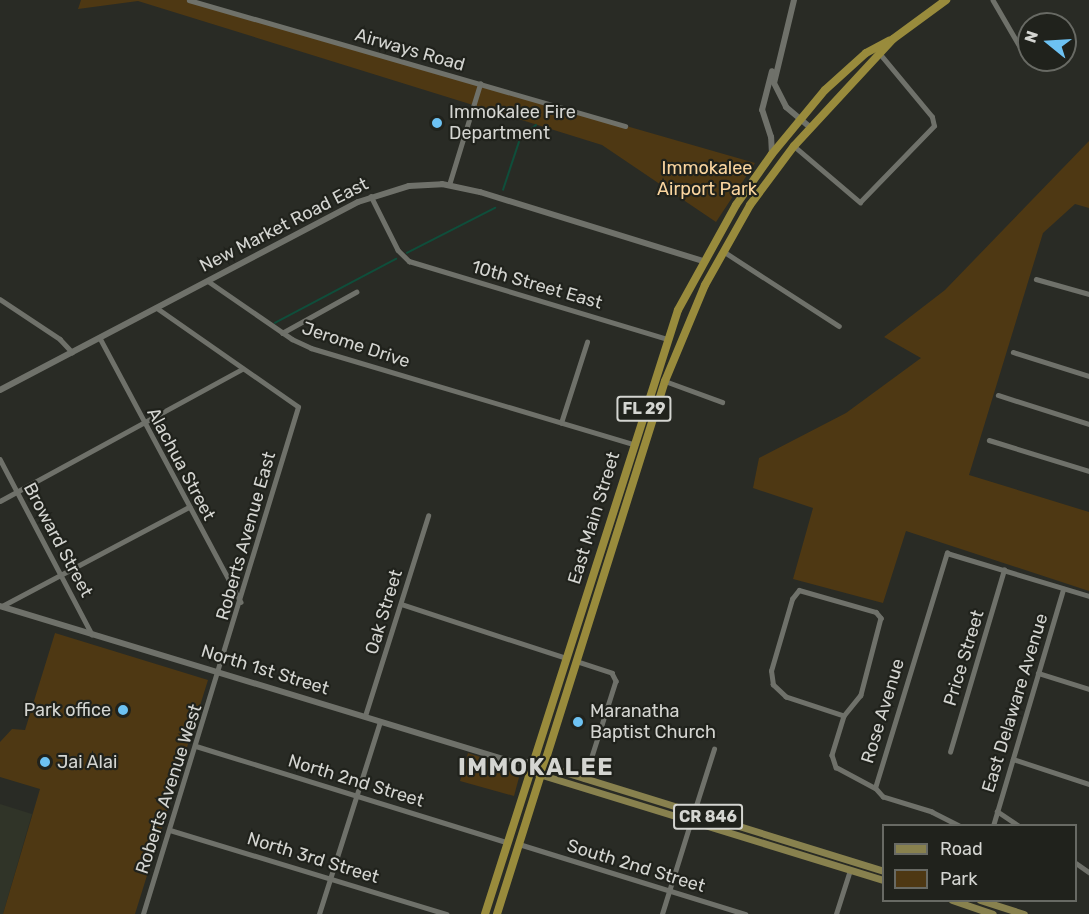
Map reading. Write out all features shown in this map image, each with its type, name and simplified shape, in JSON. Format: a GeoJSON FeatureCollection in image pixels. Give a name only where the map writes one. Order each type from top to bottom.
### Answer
{"type":"FeatureCollection","features":[{"type":"Feature","properties":{"kind":"highway","name":"East Main Street"},"geometry":{"type":"LineString","coordinates":[[531,766],[667,339],[703,261],[772,154],[799,119],[851,66],[946,0]]}},
{"type":"Feature","properties":{"kind":"highway","name":"East Main Street"},"geometry":{"type":"LineString","coordinates":[[544,766],[665,381],[714,267],[722,251],[794,146],[881,55],[893,39]]}},
{"type":"Feature","properties":{"kind":"highway"},"geometry":{"type":"LineString","coordinates":[[703,261],[714,267]]}},
{"type":"Feature","properties":{"kind":"highway"},"geometry":{"type":"LineString","coordinates":[[633,444],[643,448]]}},
{"type":"Feature","properties":{"kind":"highway"},"geometry":{"type":"LineString","coordinates":[[566,658],[576,661]]}},
{"type":"Feature","properties":{"kind":"highway","name":"FL 29"},"geometry":{"type":"LineString","coordinates":[[485,914],[531,766]]}},
{"type":"Feature","properties":{"kind":"highway","name":"FL 29"},"geometry":{"type":"LineString","coordinates":[[497,914],[544,766]]}},
{"type":"Feature","properties":{"kind":"main road"},"geometry":{"type":"LineString","coordinates":[[772,154],[771,137],[762,104],[794,0]]}},
{"type":"Feature","properties":{"kind":"main road"},"geometry":{"type":"LineString","coordinates":[[777,60],[776,90],[799,119],[810,127]]}},
{"type":"Feature","properties":{"kind":"main road","name":"New Market Road East"},"geometry":{"type":"LineString","coordinates":[[0,390],[370,196],[409,186],[449,185],[703,261]]}},
{"type":"Feature","properties":{"kind":"main road","name":"North 1st Street"},"geometry":{"type":"LineString","coordinates":[[1,606],[531,766]]}},
{"type":"Feature","properties":{"kind":"main road","name":"CR 846"},"geometry":{"type":"LineString","coordinates":[[531,766],[544,766],[882,870]]}},
{"type":"Feature","properties":{"kind":"main road","name":"CR 846"},"geometry":{"type":"LineString","coordinates":[[531,766],[541,775],[882,879]]}},
{"type":"Feature","properties":{"kind":"main road"},"geometry":{"type":"LineString","coordinates":[[615,797],[618,789]]}},
{"type":"Feature","properties":{"kind":"main road"},"geometry":{"type":"LineString","coordinates":[[691,821],[694,812]]}},
{"type":"Feature","properties":{"kind":"main road"},"geometry":{"type":"LineString","coordinates":[[850,870],[853,861]]}},
{"type":"Feature","properties":{"kind":"main road"},"geometry":{"type":"LineString","coordinates":[[985,902],[1009,912],[1024,914]]}},
{"type":"Feature","properties":{"kind":"main road"},"geometry":{"type":"LineString","coordinates":[[969,903],[993,914]]}},
{"type":"Feature","properties":{"kind":"street","name":"Airways Road"},"geometry":{"type":"LineString","coordinates":[[189,0],[625,126]]}},
{"type":"Feature","properties":{"kind":"street"},"geometry":{"type":"LineString","coordinates":[[993,0],[1017,41]]}},
{"type":"Feature","properties":{"kind":"street"},"geometry":{"type":"LineString","coordinates":[[794,146],[860,202],[934,126],[932,117],[874,48]]}},
{"type":"Feature","properties":{"kind":"street"},"geometry":{"type":"LineString","coordinates":[[449,185],[480,84]]}},
{"type":"Feature","properties":{"kind":"street","name":"10th Street East"},"geometry":{"type":"LineString","coordinates":[[370,196],[401,255],[410,261],[667,339]]}},
{"type":"Feature","properties":{"kind":"street"},"geometry":{"type":"LineString","coordinates":[[722,251],[839,326]]}},
{"type":"Feature","properties":{"kind":"street"},"geometry":{"type":"LineString","coordinates":[[1036,279],[1089,294]]}},
{"type":"Feature","properties":{"kind":"street","name":"Jerome Drive"},"geometry":{"type":"LineString","coordinates":[[208,281],[282,333],[311,348],[633,444]]}},
{"type":"Feature","properties":{"kind":"street"},"geometry":{"type":"LineString","coordinates":[[282,333],[356,292]]}},
{"type":"Feature","properties":{"kind":"street"},"geometry":{"type":"LineString","coordinates":[[0,299],[60,339],[72,352]]}},
{"type":"Feature","properties":{"kind":"street"},"geometry":{"type":"LineString","coordinates":[[0,501],[242,369],[156,308]]}},
{"type":"Feature","properties":{"kind":"street","name":"Alachua Street"},"geometry":{"type":"LineString","coordinates":[[100,338],[241,602]]}},
{"type":"Feature","properties":{"kind":"street"},"geometry":{"type":"LineString","coordinates":[[561,423],[587,342]]}},
{"type":"Feature","properties":{"kind":"street"},"geometry":{"type":"LineString","coordinates":[[1013,352],[1089,376]]}},
{"type":"Feature","properties":{"kind":"street","name":"Roberts Avenue East"},"geometry":{"type":"LineString","coordinates":[[220,672],[298,407],[242,369]]}},
{"type":"Feature","properties":{"kind":"street"},"geometry":{"type":"LineString","coordinates":[[665,381],[722,402]]}},
{"type":"Feature","properties":{"kind":"street"},"geometry":{"type":"LineString","coordinates":[[998,395],[1089,424]]}},
{"type":"Feature","properties":{"kind":"street"},"geometry":{"type":"LineString","coordinates":[[989,440],[1089,471]]}},
{"type":"Feature","properties":{"kind":"street","name":"Broward Street"},"geometry":{"type":"LineString","coordinates":[[0,459],[92,634]]}},
{"type":"Feature","properties":{"kind":"street"},"geometry":{"type":"LineString","coordinates":[[1,606],[189,507]]}},
{"type":"Feature","properties":{"kind":"street","name":"Oak Street"},"geometry":{"type":"LineString","coordinates":[[365,716],[428,516]]}},
{"type":"Feature","properties":{"kind":"street","name":"Rose Avenue"},"geometry":{"type":"LineString","coordinates":[[957,824],[932,812],[883,797],[875,788],[947,553],[1004,570]]}},
{"type":"Feature","properties":{"kind":"street"},"geometry":{"type":"LineString","coordinates":[[1004,570],[1089,596]]}},
{"type":"Feature","properties":{"kind":"street","name":"Price Street"},"geometry":{"type":"LineString","coordinates":[[950,752],[1004,570]]}},
{"type":"Feature","properties":{"kind":"street","name":"East Delaware Avenue"},"geometry":{"type":"LineString","coordinates":[[993,824],[1063,589]]}},
{"type":"Feature","properties":{"kind":"street"},"geometry":{"type":"LineString","coordinates":[[844,716],[786,697],[773,685],[771,671],[792,599],[800,590],[876,612],[881,618],[861,695],[844,716],[832,762],[858,782],[875,788]]}},
{"type":"Feature","properties":{"kind":"street"},"geometry":{"type":"LineString","coordinates":[[401,604],[566,658]]}},
{"type":"Feature","properties":{"kind":"street"},"geometry":{"type":"LineString","coordinates":[[576,661],[609,672],[616,681],[585,779]]}},
{"type":"Feature","properties":{"kind":"street","name":"Roberts Avenue West"},"geometry":{"type":"LineString","coordinates":[[145,914],[220,672]]}},
{"type":"Feature","properties":{"kind":"street"},"geometry":{"type":"LineString","coordinates":[[1038,673],[1089,689]]}},
{"type":"Feature","properties":{"kind":"street"},"geometry":{"type":"LineString","coordinates":[[319,914],[380,722]]}},
{"type":"Feature","properties":{"kind":"street","name":"North 2nd Street"},"geometry":{"type":"LineString","coordinates":[[196,746],[507,842]]}},
{"type":"Feature","properties":{"kind":"street"},"geometry":{"type":"LineString","coordinates":[[694,812],[714,749]]}},
{"type":"Feature","properties":{"kind":"street"},"geometry":{"type":"LineString","coordinates":[[1012,759],[1089,784]]}},
{"type":"Feature","properties":{"kind":"street"},"geometry":{"type":"LineString","coordinates":[[997,811],[1017,824]]}},
{"type":"Feature","properties":{"kind":"street"},"geometry":{"type":"LineString","coordinates":[[662,914],[691,821]]}},
{"type":"Feature","properties":{"kind":"street","name":"North 3rd Street"},"geometry":{"type":"LineString","coordinates":[[170,830],[447,914]]}},
{"type":"Feature","properties":{"kind":"street","name":"South 2nd Street"},"geometry":{"type":"LineString","coordinates":[[519,844],[744,914]]}},
{"type":"Feature","properties":{"kind":"street"},"geometry":{"type":"LineString","coordinates":[[836,914],[850,870]]}},
{"type":"Feature","properties":{"kind":"shaded area"},"geometry":{"type":"Polygon","coordinates":[[[0,804],[32,814],[3,914],[0,914],[0,804]]]}},
{"type":"Feature","properties":{"kind":"green space","name":"Immokalee Airport Park"},"geometry":{"type":"Polygon","coordinates":[[[81,0],[188,0],[755,163],[716,222],[602,145],[138,1],[78,9],[81,0]]]}},
{"type":"Feature","properties":{"kind":"green space"},"geometry":{"type":"Polygon","coordinates":[[[1089,141],[1089,208],[1075,204],[1043,233],[969,475],[1089,512],[1089,591],[906,531],[883,603],[793,579],[813,508],[753,488],[759,458],[846,413],[921,358],[884,337],[945,290],[1089,141]]]}},
{"type":"Feature","properties":{"kind":"green space"},"geometry":{"type":"Polygon","coordinates":[[[55,633],[208,680],[135,914],[3,914],[40,789],[0,777],[0,742],[12,729],[25,730],[55,633]]]}},
{"type":"Feature","properties":{"kind":"green space"},"geometry":{"type":"Polygon","coordinates":[[[468,753],[521,770],[514,796],[460,781],[468,753]]]}},
{"type":"Feature","properties":{"kind":"waterway"},"geometry":{"type":"LineString","coordinates":[[503,190],[520,139],[536,125]]}},
{"type":"Feature","properties":{"kind":"waterway"},"geometry":{"type":"LineString","coordinates":[[407,253],[495,208]]}},
{"type":"Feature","properties":{"kind":"waterway"},"geometry":{"type":"LineString","coordinates":[[275,323],[396,259]]}},
{"type":"Feature","properties":{"kind":"place","name":"Immokalee Fire Department"},"geometry":{"type":"Point","coordinates":[437,123]}},
{"type":"Feature","properties":{"kind":"place","name":"Park office"},"geometry":{"type":"Point","coordinates":[123,710]}},
{"type":"Feature","properties":{"kind":"place","name":"Maranatha Baptist Church"},"geometry":{"type":"Point","coordinates":[578,722]}},
{"type":"Feature","properties":{"kind":"place","name":"Jai Alai"},"geometry":{"type":"Point","coordinates":[45,762]}},
{"type":"Feature","properties":{"kind":"district","name":"IMMOKALEE"},"geometry":{"type":"Point","coordinates":[536,768]}}]}
